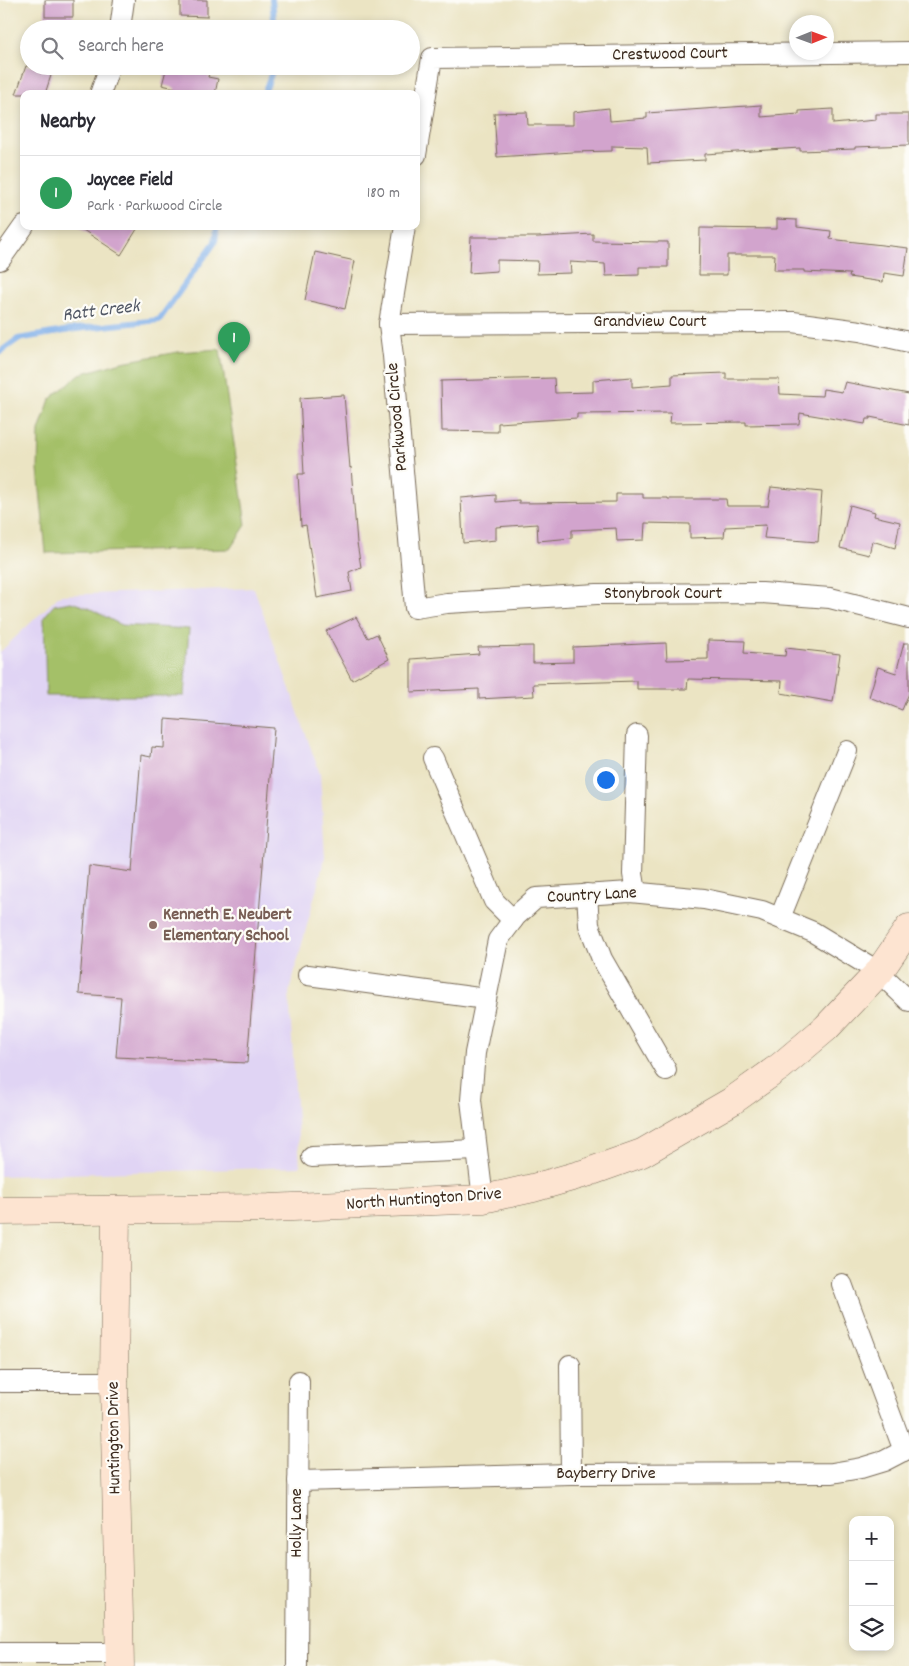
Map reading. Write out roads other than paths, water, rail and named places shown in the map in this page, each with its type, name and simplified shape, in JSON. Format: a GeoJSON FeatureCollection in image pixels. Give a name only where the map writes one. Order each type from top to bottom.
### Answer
{"type":"FeatureCollection","features":[{"type":"Feature","properties":{"kind":"street"},"geometry":{"type":"LineString","coordinates":[[121,20],[124,0]]}},
{"type":"Feature","properties":{"kind":"street","name":"Crestwood Court"},"geometry":{"type":"LineString","coordinates":[[420,131],[432,58],[909,52]]}},
{"type":"Feature","properties":{"kind":"street"},"geometry":{"type":"LineString","coordinates":[[101,90],[107,75]]}},
{"type":"Feature","properties":{"kind":"street"},"geometry":{"type":"LineString","coordinates":[[0,260],[21,230]]}},
{"type":"Feature","properties":{"kind":"street","name":"Parkwood Circle"},"geometry":{"type":"LineString","coordinates":[[404,230],[389,324],[415,608]]}},
{"type":"Feature","properties":{"kind":"street","name":"Grandview Court"},"geometry":{"type":"LineString","coordinates":[[389,324],[793,322],[860,331],[909,342]]}},
{"type":"Feature","properties":{"kind":"street","name":"Stonybrook Court"},"geometry":{"type":"LineString","coordinates":[[415,608],[446,603],[608,593],[762,593],[830,598],[909,618]]}},
{"type":"Feature","properties":{"kind":"street"},"geometry":{"type":"LineString","coordinates":[[636,892],[634,874],[637,735]]}},
{"type":"Feature","properties":{"kind":"street"},"geometry":{"type":"LineString","coordinates":[[780,918],[847,751]]}},
{"type":"Feature","properties":{"kind":"street"},"geometry":{"type":"LineString","coordinates":[[433,758],[494,901],[513,920]]}},
{"type":"Feature","properties":{"kind":"street","name":"Country Lane"},"geometry":{"type":"LineString","coordinates":[[483,1199],[471,1100],[475,1053],[498,940],[513,920],[536,898],[636,892],[704,899],[762,911],[812,932],[879,972],[909,1001]]}},
{"type":"Feature","properties":{"kind":"street"},"geometry":{"type":"LineString","coordinates":[[587,894],[590,925],[602,959],[666,1070]]}},
{"type":"Feature","properties":{"kind":"street","name":"North Huntington Drive"},"geometry":{"type":"LineString","coordinates":[[0,1212],[278,1208],[483,1199],[559,1181],[642,1153],[732,1101],[781,1066],[826,1028],[879,972],[909,928]]}},
{"type":"Feature","properties":{"kind":"street"},"geometry":{"type":"LineString","coordinates":[[308,975],[486,999]]}},
{"type":"Feature","properties":{"kind":"street"},"geometry":{"type":"LineString","coordinates":[[312,1157],[476,1150]]}},
{"type":"Feature","properties":{"kind":"street","name":"Huntington Drive"},"geometry":{"type":"LineString","coordinates":[[116,1211],[114,1382],[120,1659]]}},
{"type":"Feature","properties":{"kind":"street"},"geometry":{"type":"LineString","coordinates":[[842,1284],[907,1450]]}},
{"type":"Feature","properties":{"kind":"street"},"geometry":{"type":"LineString","coordinates":[[570,1365],[571,1474]]}},
{"type":"Feature","properties":{"kind":"street","name":"Holly Lane"},"geometry":{"type":"LineString","coordinates":[[297,1666],[298,1381]]}},
{"type":"Feature","properties":{"kind":"street"},"geometry":{"type":"LineString","coordinates":[[0,1382],[114,1382]]}},
{"type":"Feature","properties":{"kind":"street","name":"Bayberry Drive"},"geometry":{"type":"LineString","coordinates":[[298,1481],[571,1474],[832,1473],[884,1462],[907,1450]]}},
{"type":"Feature","properties":{"kind":"street"},"geometry":{"type":"LineString","coordinates":[[0,1653],[120,1659]]}},
{"type":"Feature","properties":{"kind":"waterway","name":"Ratt Creek"},"geometry":{"type":"LineString","coordinates":[[272,0],[274,20]]}},
{"type":"Feature","properties":{"kind":"waterway","name":"Ratt Creek"},"geometry":{"type":"LineString","coordinates":[[265,90],[271,75]]}},
{"type":"Feature","properties":{"kind":"waterway","name":"Ratt Creek"},"geometry":{"type":"LineString","coordinates":[[0,352],[18,339],[76,329],[159,320],[215,242],[216,230]]}},
{"type":"Feature","properties":{"kind":"place","name":"Jaycee Field"},"geometry":{"type":"Point","coordinates":[234,363]}},
{"type":"Feature","properties":{"kind":"place","name":"Kenneth E. Neubert Elementary School"},"geometry":{"type":"Point","coordinates":[153,925]}}]}
